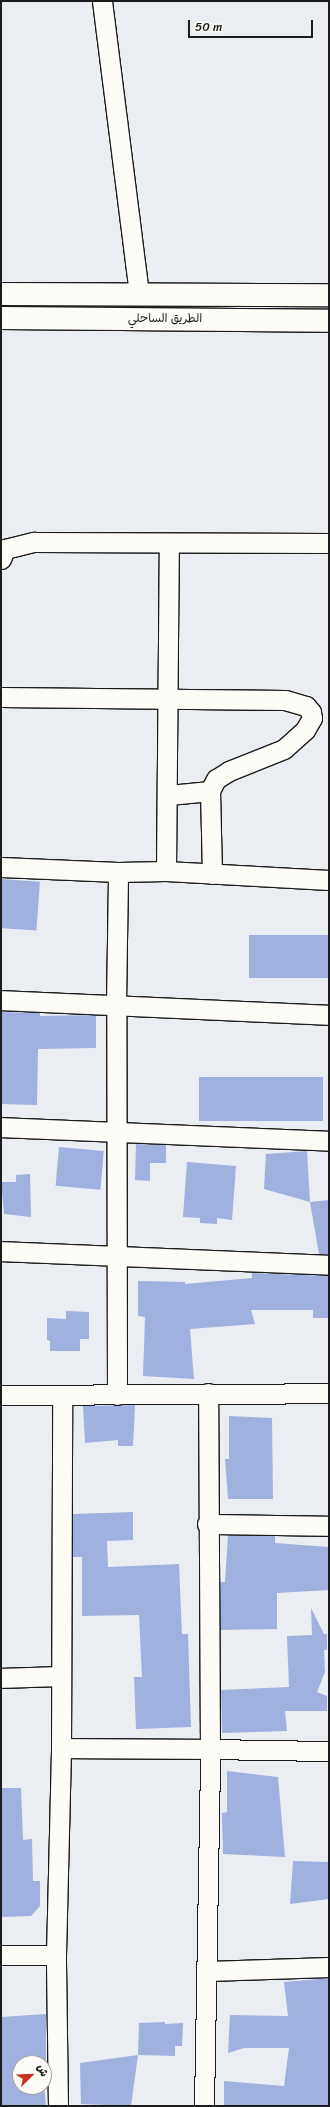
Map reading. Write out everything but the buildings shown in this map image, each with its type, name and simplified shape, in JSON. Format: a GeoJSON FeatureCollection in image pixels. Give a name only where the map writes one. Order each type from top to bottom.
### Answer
{"type":"FeatureCollection","features":[{"type":"Feature","properties":{"kind":"highway","name":"الطريق الساحلي"},"geometry":{"type":"LineString","coordinates":[[1,294],[329,295]]}},
{"type":"Feature","properties":{"kind":"highway","name":"الطريق الساحلي"},"geometry":{"type":"LineString","coordinates":[[1,318],[329,320]]}},
{"type":"Feature","properties":{"kind":"street"},"geometry":{"type":"LineString","coordinates":[[102,1],[139,294]]}},
{"type":"Feature","properties":{"kind":"street"},"geometry":{"type":"LineString","coordinates":[[1,559],[5,549],[34,542],[169,544],[329,543]]}},
{"type":"Feature","properties":{"kind":"street"},"geometry":{"type":"LineString","coordinates":[[166,871],[169,795],[170,698],[169,544]]}},
{"type":"Feature","properties":{"kind":"street"},"geometry":{"type":"LineString","coordinates":[[1,697],[285,700],[306,706],[311,712],[312,718],[305,730],[284,750],[229,771],[216,779],[210,791],[212,874]]}},
{"type":"Feature","properties":{"kind":"street"},"geometry":{"type":"LineString","coordinates":[[169,795],[210,791]]}},
{"type":"Feature","properties":{"kind":"street"},"geometry":{"type":"LineString","coordinates":[[1,867],[118,872],[166,871],[329,880]]}},
{"type":"Feature","properties":{"kind":"street"},"geometry":{"type":"LineString","coordinates":[[117,1395],[116,1004],[118,872]]}},
{"type":"Feature","properties":{"kind":"street"},"geometry":{"type":"LineString","coordinates":[[1,1000],[116,1004],[329,1015]]}},
{"type":"Feature","properties":{"kind":"street"},"geometry":{"type":"LineString","coordinates":[[1,1127],[329,1141]]}},
{"type":"Feature","properties":{"kind":"street"},"geometry":{"type":"LineString","coordinates":[[1,1250],[329,1265]]}},
{"type":"Feature","properties":{"kind":"street"},"geometry":{"type":"LineString","coordinates":[[204,2106],[208,1972],[210,1749],[207,1524],[208,1393]]}},
{"type":"Feature","properties":{"kind":"street"},"geometry":{"type":"LineString","coordinates":[[1,1395],[62,1396],[208,1393],[329,1393]]}},
{"type":"Feature","properties":{"kind":"street"},"geometry":{"type":"LineString","coordinates":[[58,2106],[56,1955],[61,1748],[60,1676],[62,1396]]}},
{"type":"Feature","properties":{"kind":"street"},"geometry":{"type":"LineString","coordinates":[[207,1524],[329,1526]]}},
{"type":"Feature","properties":{"kind":"street"},"geometry":{"type":"LineString","coordinates":[[1,1678],[60,1676]]}},
{"type":"Feature","properties":{"kind":"street"},"geometry":{"type":"LineString","coordinates":[[61,1748],[329,1751]]}},
{"type":"Feature","properties":{"kind":"street"},"geometry":{"type":"LineString","coordinates":[[1,1955],[56,1955]]}},
{"type":"Feature","properties":{"kind":"street"},"geometry":{"type":"LineString","coordinates":[[208,1972],[329,1967]]}}]}
